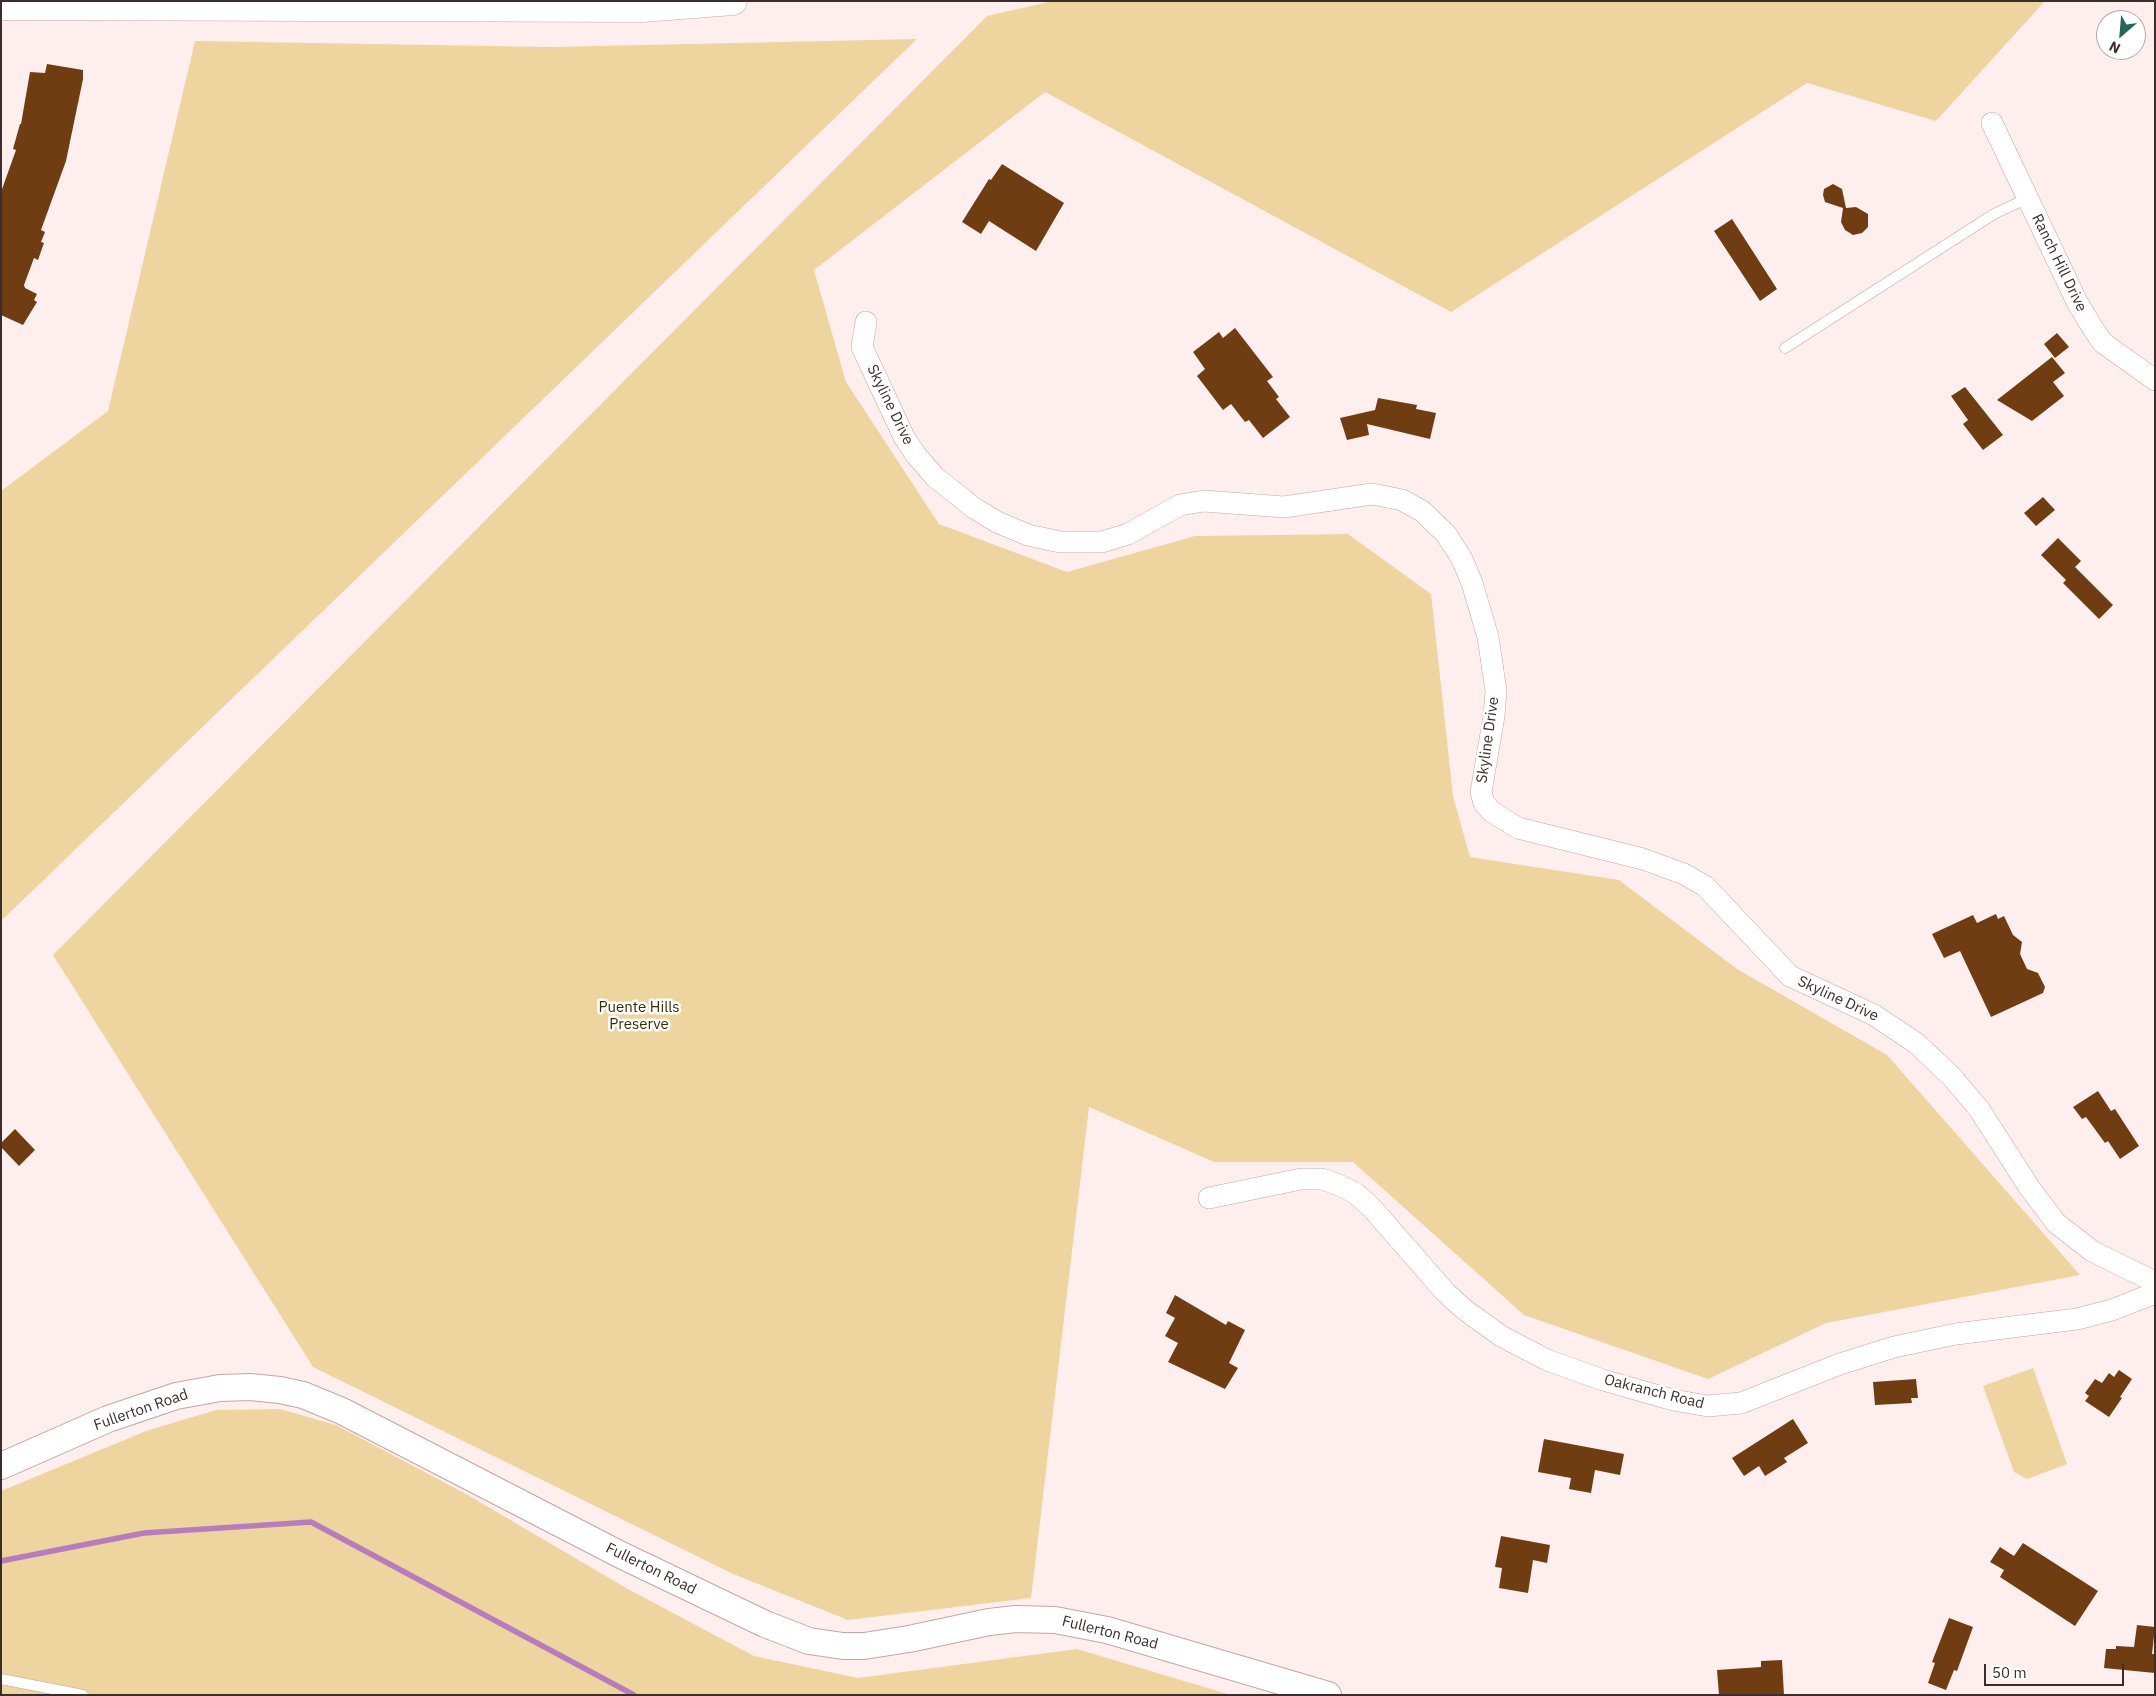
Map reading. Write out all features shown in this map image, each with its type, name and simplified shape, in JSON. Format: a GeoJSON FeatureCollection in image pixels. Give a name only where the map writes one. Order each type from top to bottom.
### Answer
{"type":"FeatureCollection","features":[{"type":"Feature","properties":{"kind":"main road"},"geometry":{"type":"LineString","coordinates":[[1,6],[400,5],[642,8],[733,1]]}},
{"type":"Feature","properties":{"kind":"street","name":"Ranch Hill Drive"},"geometry":{"type":"LineString","coordinates":[[1992,123],[2077,302],[2094,330],[2103,343],[2155,380]]}},
{"type":"Feature","properties":{"kind":"street","name":"Skyline Drive"},"geometry":{"type":"LineString","coordinates":[[866,322],[862,347],[904,437],[916,455],[940,481],[974,508],[997,522],[1028,535],[1060,542],[1102,542],[1128,534],[1180,505],[1204,501],[1284,508],[1372,494],[1402,500],[1425,513],[1446,534],[1462,559],[1472,583],[1488,637],[1496,691],[1494,716],[1481,792],[1484,803],[1492,812],[1518,828],[1643,859],[1684,874],[1705,886],[1790,976],[1881,1019],[1916,1043],[1952,1077],[1980,1109],[2029,1187],[2056,1223],[2092,1251],[2155,1282]]}},
{"type":"Feature","properties":{"kind":"street","name":"Oakranch Road"},"geometry":{"type":"LineString","coordinates":[[1209,1198],[1301,1179],[1322,1179],[1339,1185],[1355,1193],[1371,1207],[1446,1293],[1465,1310],[1501,1336],[1547,1360],[1603,1380],[1673,1400],[1708,1406],[1741,1403],[1840,1364],[1894,1347],[1956,1334],[2077,1319],[2112,1310],[2155,1293]]}},
{"type":"Feature","properties":{"kind":"street","name":"Fullerton Road"},"geometry":{"type":"LineString","coordinates":[[1,1466],[108,1419],[176,1396],[220,1388],[250,1387],[286,1391],[303,1395],[342,1411],[621,1555],[765,1624],[805,1640],[828,1644],[864,1646],[909,1639],[989,1622],[1016,1619],[1055,1620],[1107,1630],[1328,1695]]}},
{"type":"Feature","properties":{"kind":"lane"},"geometry":{"type":"LineString","coordinates":[[1785,348],[1994,214],[2028,198]]}},
{"type":"Feature","properties":{"kind":"lane"},"geometry":{"type":"LineString","coordinates":[[1,1680],[83,1695]]}},
{"type":"Feature","properties":{"kind":"green space","name":"Puente Hills Preserve"},"geometry":{"type":"Polygon","coordinates":[[[1053,1],[2045,1],[1936,121],[1807,83],[1451,312],[1045,92],[814,270],[846,382],[939,524],[1067,572],[1195,536],[1348,534],[1431,594],[1453,796],[1470,857],[1619,880],[1737,969],[1887,1055],[2080,1275],[1826,1323],[1708,1379],[1524,1315],[1353,1162],[1214,1162],[1089,1107],[1031,1598],[848,1620],[731,1573],[313,1367],[53,955],[987,16],[1053,1]]]}},
{"type":"Feature","properties":{"kind":"green space"},"geometry":{"type":"Polygon","coordinates":[[[917,39],[1,921],[1,491],[108,411],[195,41],[551,47],[917,39]]]}},
{"type":"Feature","properties":{"kind":"green space"},"geometry":{"type":"Polygon","coordinates":[[[2033,1368],[2067,1464],[2027,1479],[2014,1472],[1983,1386],[2033,1368]]]}},
{"type":"Feature","properties":{"kind":"green space"},"geometry":{"type":"Polygon","coordinates":[[[280,1409],[336,1425],[466,1494],[628,1589],[754,1656],[858,1678],[1077,1649],[1231,1695],[1,1695],[1,1491],[146,1431],[216,1410],[280,1409]]]}},
{"type":"Feature","properties":{"kind":"building"},"geometry":{"type":"Polygon","coordinates":[[[47,64],[83,70],[83,79],[66,161],[41,230],[45,232],[41,242],[44,243],[38,260],[34,258],[24,285],[25,288],[37,294],[34,300],[37,302],[23,325],[1,315],[1,192],[16,150],[13,149],[21,124],[30,72],[45,73],[47,64]]]}},
{"type":"Feature","properties":{"kind":"building"},"geometry":{"type":"Polygon","coordinates":[[[1002,164],[1064,203],[1036,251],[989,221],[981,234],[962,222],[989,179],[991,180],[1002,164]]]}},
{"type":"Feature","properties":{"kind":"building"},"geometry":{"type":"Polygon","coordinates":[[[1833,184],[1842,189],[1846,208],[1856,207],[1868,214],[1868,227],[1862,233],[1853,235],[1845,230],[1841,222],[1843,208],[1825,202],[1824,189],[1833,184]]]}},
{"type":"Feature","properties":{"kind":"building"},"geometry":{"type":"Polygon","coordinates":[[[1732,219],[1777,289],[1760,301],[1714,231],[1732,219]]]}},
{"type":"Feature","properties":{"kind":"building"},"geometry":{"type":"Polygon","coordinates":[[[1235,328],[1273,377],[1267,381],[1279,397],[1276,399],[1290,417],[1263,438],[1249,420],[1245,422],[1231,404],[1223,410],[1197,376],[1205,369],[1193,352],[1219,332],[1223,338],[1235,328]]]}},
{"type":"Feature","properties":{"kind":"building"},"geometry":{"type":"Polygon","coordinates":[[[2057,333],[2069,347],[2055,358],[2044,344],[2057,333]]]}},
{"type":"Feature","properties":{"kind":"building"},"geometry":{"type":"Polygon","coordinates":[[[2052,357],[2065,373],[2053,382],[2064,396],[2032,421],[1997,400],[2052,357]]]}},
{"type":"Feature","properties":{"kind":"building"},"geometry":{"type":"Polygon","coordinates":[[[1965,387],[2003,435],[1983,450],[1963,424],[1968,420],[1951,396],[1965,387]]]}},
{"type":"Feature","properties":{"kind":"building"},"geometry":{"type":"Polygon","coordinates":[[[1378,398],[1417,405],[1416,409],[1436,413],[1430,439],[1367,424],[1369,435],[1347,440],[1340,418],[1375,410],[1378,398]]]}},
{"type":"Feature","properties":{"kind":"building"},"geometry":{"type":"Polygon","coordinates":[[[2043,497],[2055,510],[2036,526],[2024,513],[2043,497]]]}},
{"type":"Feature","properties":{"kind":"building"},"geometry":{"type":"Polygon","coordinates":[[[2058,538],[2081,561],[2075,567],[2113,605],[2099,619],[2063,583],[2066,580],[2041,555],[2058,538]]]}},
{"type":"Feature","properties":{"kind":"building"},"geometry":{"type":"Polygon","coordinates":[[[1996,914],[1998,919],[2004,916],[2013,935],[2022,942],[2020,954],[2027,969],[2038,973],[2045,987],[2043,993],[1991,1017],[1960,951],[1944,958],[1932,934],[1973,915],[1977,923],[1996,914]]]}},
{"type":"Feature","properties":{"kind":"building"},"geometry":{"type":"Polygon","coordinates":[[[2098,1091],[2111,1111],[2115,1109],[2139,1146],[2120,1159],[2108,1141],[2105,1143],[2086,1117],[2082,1119],[2073,1107],[2098,1091]]]}},
{"type":"Feature","properties":{"kind":"building"},"geometry":{"type":"Polygon","coordinates":[[[15,1129],[35,1150],[19,1166],[1,1147],[1,1143],[15,1129]]]}},
{"type":"Feature","properties":{"kind":"building"},"geometry":{"type":"Polygon","coordinates":[[[1175,1295],[1226,1325],[1228,1321],[1245,1330],[1229,1363],[1238,1368],[1225,1389],[1168,1362],[1178,1343],[1165,1336],[1175,1318],[1166,1313],[1175,1295]]]}},
{"type":"Feature","properties":{"kind":"building"},"geometry":{"type":"Polygon","coordinates":[[[2119,1370],[2132,1379],[2109,1417],[2085,1401],[2089,1396],[2085,1393],[2095,1379],[2102,1383],[2109,1373],[2114,1377],[2119,1370]]]}},
{"type":"Feature","properties":{"kind":"building"},"geometry":{"type":"Polygon","coordinates":[[[1916,1379],[1918,1398],[1911,1398],[1912,1403],[1875,1405],[1873,1382],[1916,1379]]]}},
{"type":"Feature","properties":{"kind":"building"},"geometry":{"type":"Polygon","coordinates":[[[1793,1419],[1808,1443],[1784,1458],[1787,1462],[1765,1476],[1759,1466],[1744,1476],[1732,1458],[1793,1419]]]}},
{"type":"Feature","properties":{"kind":"building"},"geometry":{"type":"Polygon","coordinates":[[[1544,1439],[1624,1454],[1620,1475],[1595,1470],[1591,1493],[1569,1489],[1571,1478],[1538,1472],[1544,1439]]]}},
{"type":"Feature","properties":{"kind":"building"},"geometry":{"type":"Polygon","coordinates":[[[1501,1536],[1550,1545],[1547,1563],[1533,1560],[1528,1593],[1499,1588],[1502,1568],[1495,1567],[1501,1536]]]}},
{"type":"Feature","properties":{"kind":"building"},"geometry":{"type":"Polygon","coordinates":[[[2023,1543],[2098,1591],[2075,1626],[2000,1577],[2004,1570],[1990,1562],[2000,1547],[2014,1556],[2023,1543]]]}},
{"type":"Feature","properties":{"kind":"building"},"geometry":{"type":"Polygon","coordinates":[[[1949,1618],[1973,1627],[1957,1671],[1954,1670],[1946,1690],[1928,1683],[1935,1663],[1932,1662],[1949,1618]]]}},
{"type":"Feature","properties":{"kind":"building"},"geometry":{"type":"Polygon","coordinates":[[[2137,1625],[2155,1627],[2152,1654],[2155,1654],[2155,1673],[2104,1668],[2106,1649],[2116,1649],[2116,1646],[2134,1647],[2137,1625]]]}},
{"type":"Feature","properties":{"kind":"building"},"geometry":{"type":"Polygon","coordinates":[[[1782,1660],[1784,1695],[1719,1695],[1717,1670],[1761,1667],[1761,1661],[1782,1660]]]}},
{"type":"Feature","properties":{"kind":"waterway"},"geometry":{"type":"LineString","coordinates":[[1,1561],[144,1533],[311,1522],[634,1695]]}}]}
